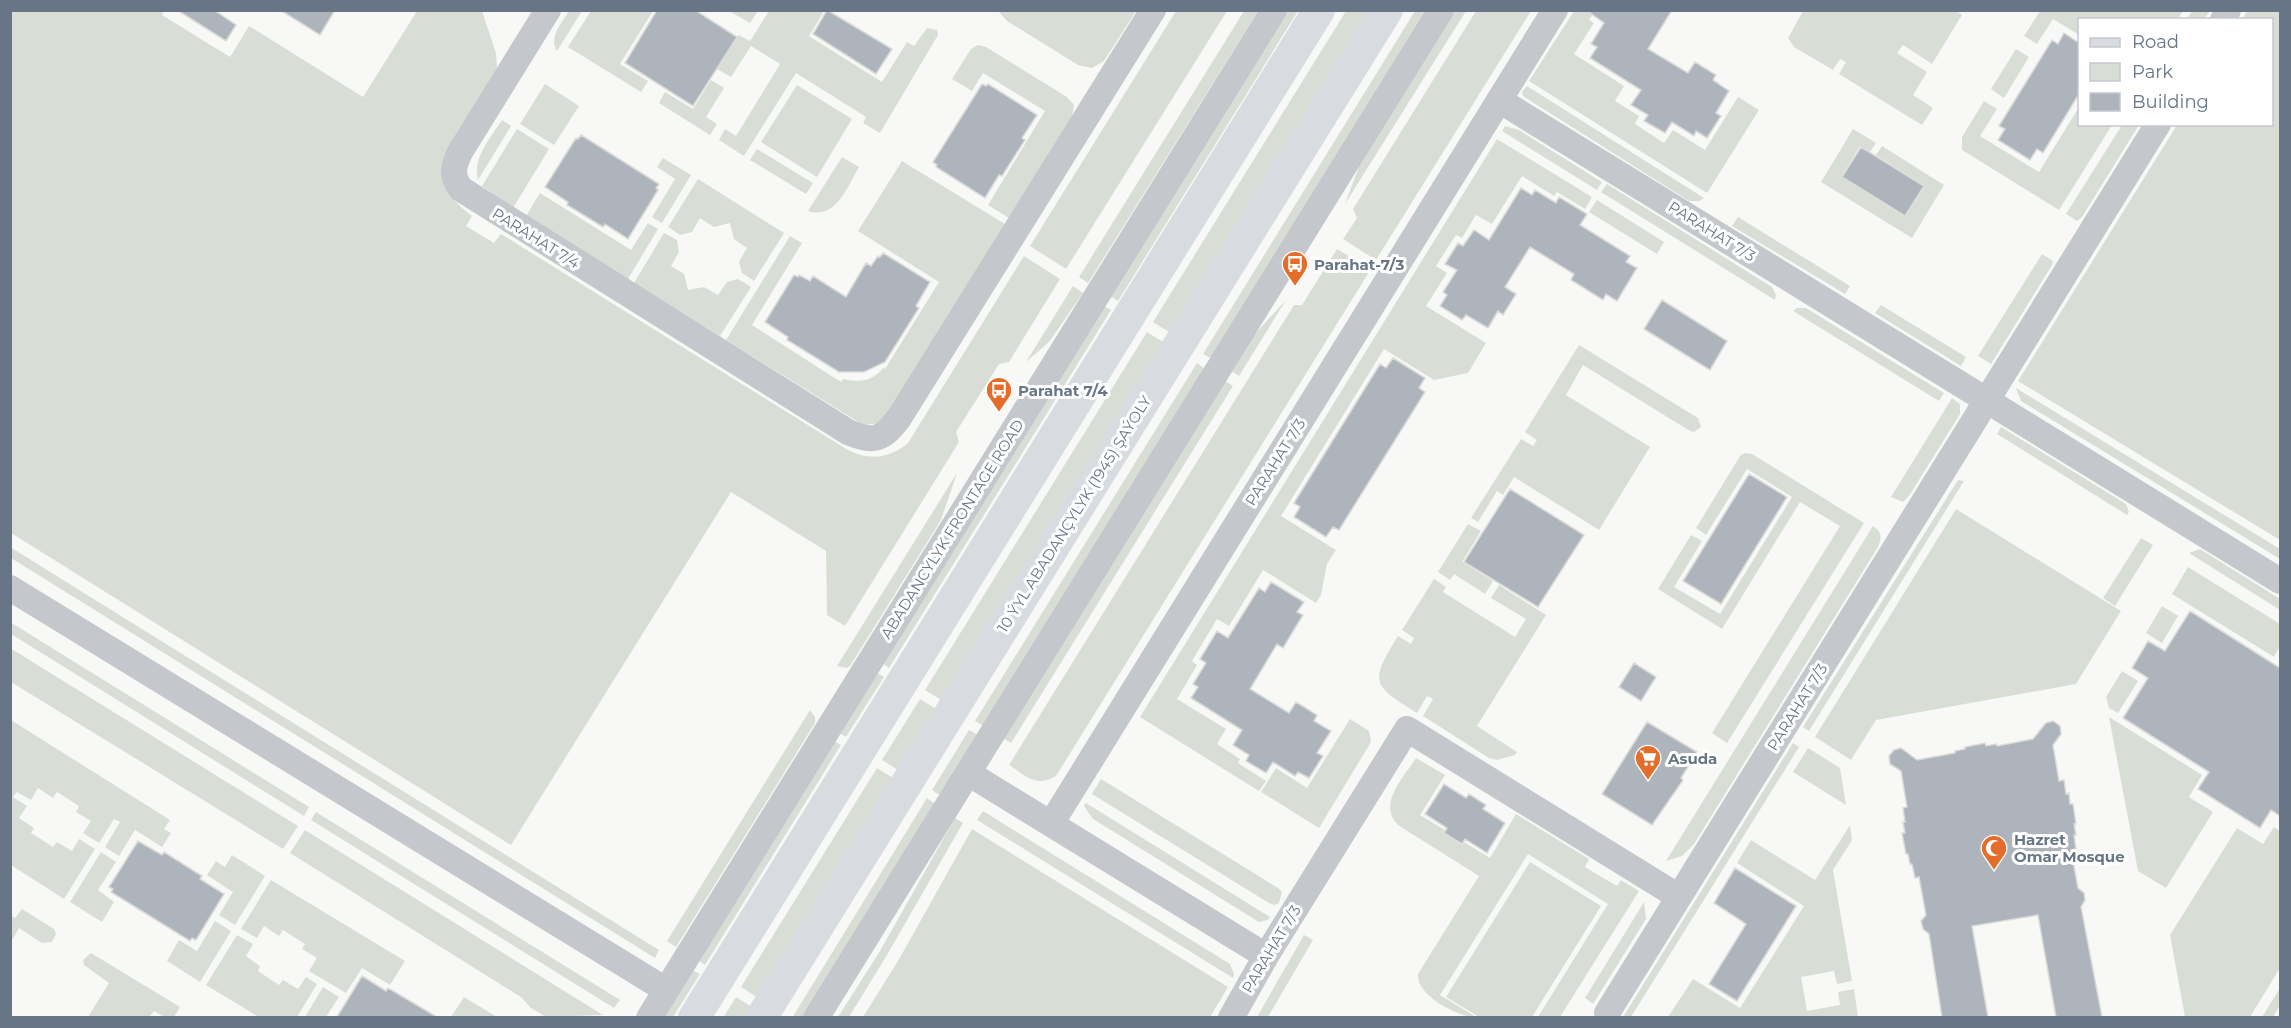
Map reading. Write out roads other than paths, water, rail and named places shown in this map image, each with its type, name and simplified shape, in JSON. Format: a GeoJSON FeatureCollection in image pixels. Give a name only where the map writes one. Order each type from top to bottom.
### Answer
{"type":"FeatureCollection","features":[{"type":"Feature","properties":{"kind":"main road"},"geometry":{"type":"LineString","coordinates":[[694,1017],[1319,10]]}},
{"type":"Feature","properties":{"kind":"main road","name":"10 ÝYL ABADANÇYLYK (1945) ŞAÝOLY"},"geometry":{"type":"LineString","coordinates":[[761,1017],[1386,10]]}},
{"type":"Feature","properties":{"kind":"street","name":"PARAHAT 7/4"},"geometry":{"type":"LineString","coordinates":[[548,10],[460,152],[454,166],[454,179],[461,189],[848,432],[862,438],[876,439],[888,431],[899,418],[1153,10]]}},
{"type":"Feature","properties":{"kind":"street","name":"ABADANCYLYK FRONTAGE ROAD"},"geometry":{"type":"LineString","coordinates":[[649,1017],[1274,10]]}},
{"type":"Feature","properties":{"kind":"street"},"geometry":{"type":"LineString","coordinates":[[816,1017],[1441,10]]}},
{"type":"Feature","properties":{"kind":"street","name":"PARAHAT 7/3"},"geometry":{"type":"LineString","coordinates":[[1052,824],[1555,10]]}},
{"type":"Feature","properties":{"kind":"street","name":"PARAHAT 7/3"},"geometry":{"type":"LineString","coordinates":[[1499,100],[2280,581]]}},
{"type":"Feature","properties":{"kind":"street","name":"PARAHAT 7/3"},"geometry":{"type":"LineString","coordinates":[[1607,1013],[2156,126]]}},
{"type":"Feature","properties":{"kind":"street"},"geometry":{"type":"LineString","coordinates":[[10,588],[666,990]]}},
{"type":"Feature","properties":{"kind":"street","name":"PARAHAT 7/3"},"geometry":{"type":"LineString","coordinates":[[1231,1017],[1266,956],[1407,729],[1679,897]]}},
{"type":"Feature","properties":{"kind":"street"},"geometry":{"type":"LineString","coordinates":[[968,773],[1266,956]]}},
{"type":"Feature","properties":{"kind":"place","name":"Parahat-7/3"},"geometry":{"type":"Point","coordinates":[1295,287]}},
{"type":"Feature","properties":{"kind":"place","name":"Parahat 7/4"},"geometry":{"type":"Point","coordinates":[999,413]}},
{"type":"Feature","properties":{"kind":"place","name":"Asuda"},"geometry":{"type":"Point","coordinates":[1648,781]}},
{"type":"Feature","properties":{"kind":"place","name":"Hazret Omar Mosque"},"geometry":{"type":"Point","coordinates":[1994,871]}}]}
